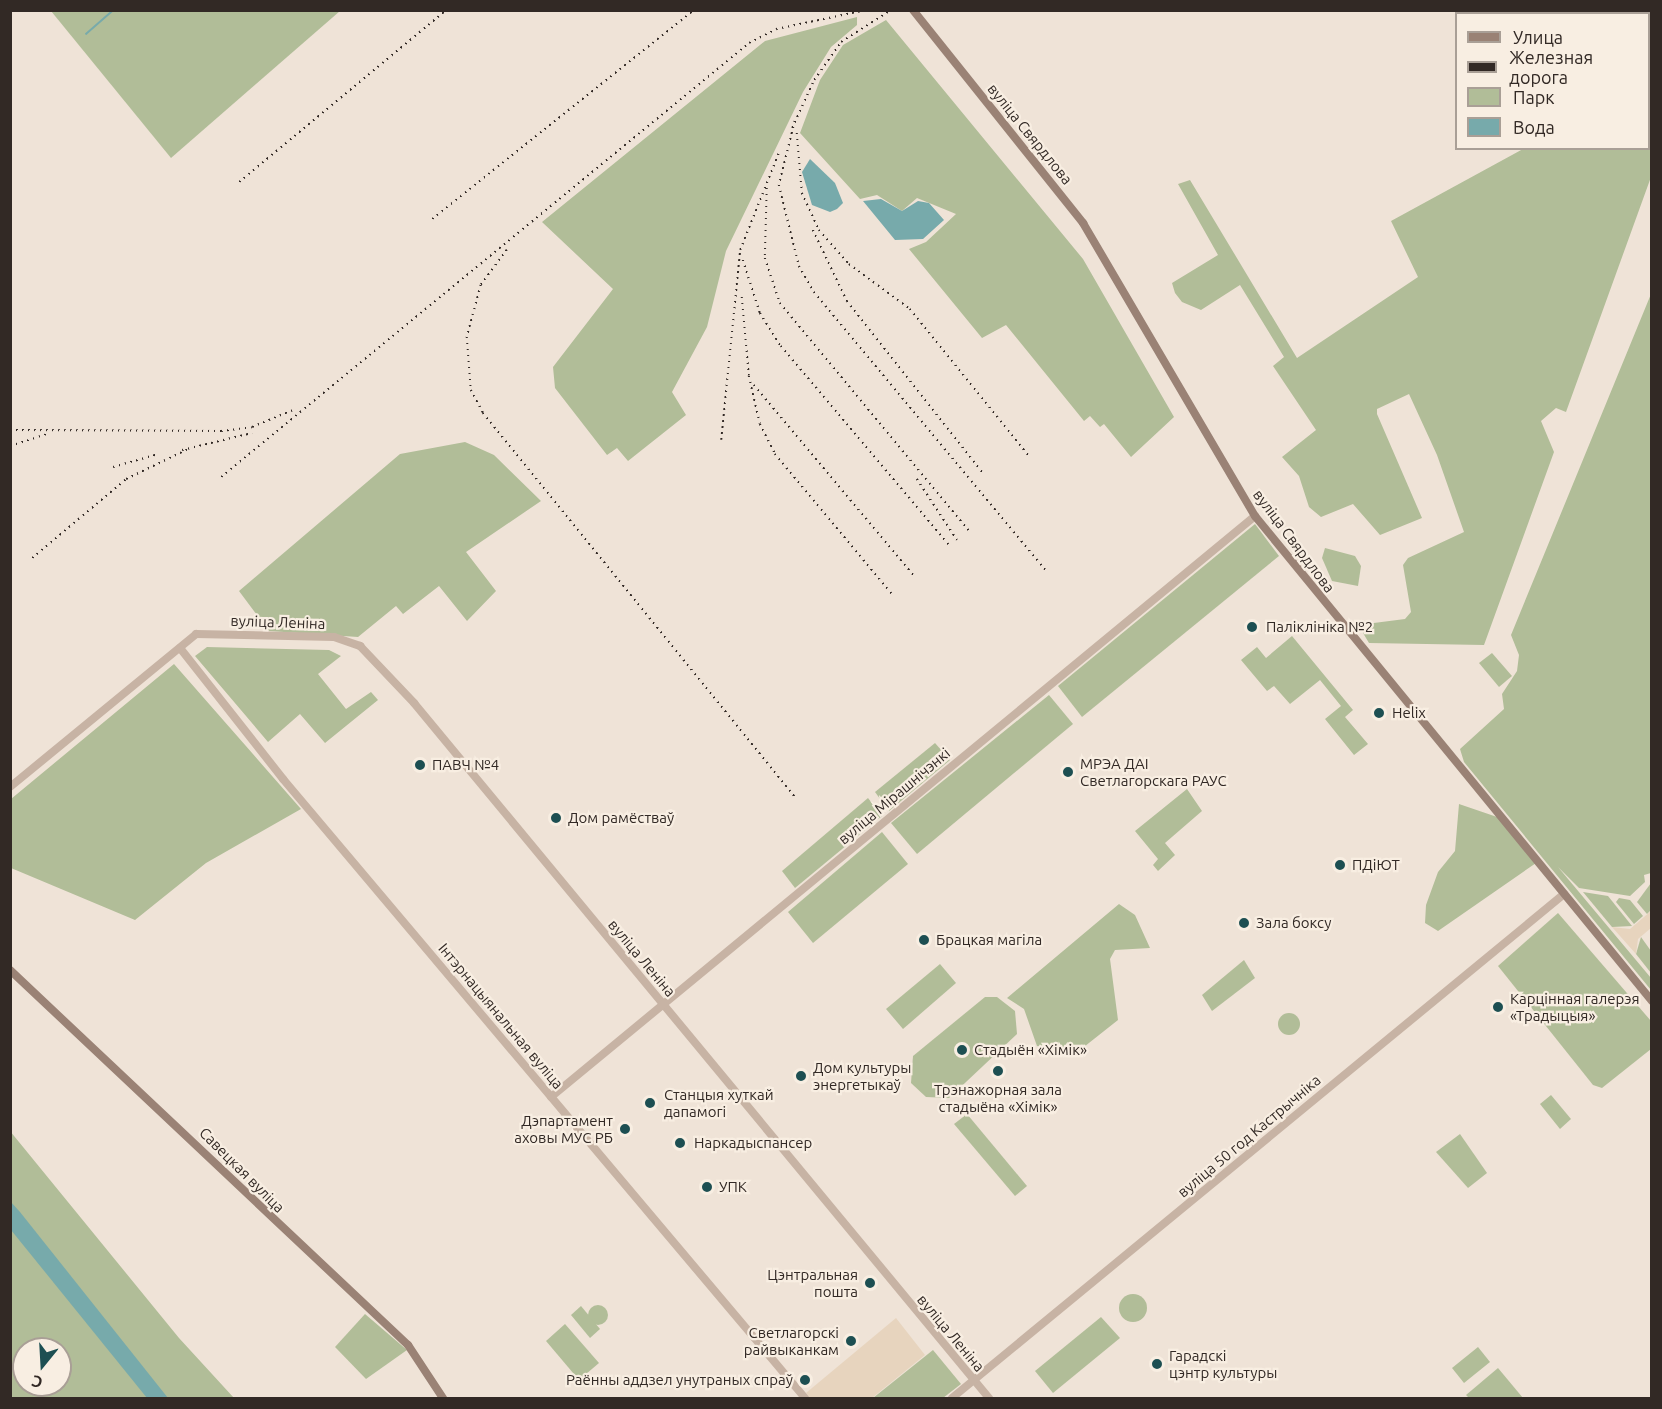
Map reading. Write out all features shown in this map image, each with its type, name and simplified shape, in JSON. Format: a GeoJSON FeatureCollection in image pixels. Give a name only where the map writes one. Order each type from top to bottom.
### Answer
{"type":"FeatureCollection","features":[{"type":"Feature","properties":{"kind":"main road","name":"вуліца Свярдлова"},"geometry":{"type":"LineString","coordinates":[[913,10],[1083,223],[1255,516],[1652,1002]]}},
{"type":"Feature","properties":{"kind":"main road","name":"Савецкая вуліца"},"geometry":{"type":"LineString","coordinates":[[10,970],[408,1345],[443,1398]]}},
{"type":"Feature","properties":{"kind":"street","name":"вуліца Мірашнічэнкі"},"geometry":{"type":"LineString","coordinates":[[551,1097],[1255,516]]}},
{"type":"Feature","properties":{"kind":"street","name":"вуліца Леніна"},"geometry":{"type":"LineString","coordinates":[[10,787],[196,634],[334,637],[360,646],[403,691],[989,1398]]}},
{"type":"Feature","properties":{"kind":"street","name":"Інтэрнацыянальная вуліца"},"geometry":{"type":"LineString","coordinates":[[180,648],[551,1097],[805,1398]]}},
{"type":"Feature","properties":{"kind":"street","name":"вуліца 50 год Кастрычніка"},"geometry":{"type":"LineString","coordinates":[[952,1398],[1564,894]]}},
{"type":"Feature","properties":{"kind":"green space"},"geometry":{"type":"Polygon","coordinates":[[[51,11],[340,11],[171,158],[51,11]]]}},
{"type":"Feature","properties":{"kind":"green space"},"geometry":{"type":"Polygon","coordinates":[[[857,17],[857,25],[831,47],[803,92],[726,251],[707,327],[672,392],[686,415],[628,461],[617,448],[607,455],[555,388],[553,367],[613,289],[542,222],[765,41],[857,17]]]}},
{"type":"Feature","properties":{"kind":"green space"},"geometry":{"type":"Polygon","coordinates":[[[886,20],[1083,259],[1174,417],[1131,457],[1104,424],[1100,427],[1090,416],[1084,421],[1006,325],[982,338],[909,249],[926,242],[956,214],[917,198],[902,211],[877,195],[860,199],[800,133],[820,80],[843,45],[886,20]]]}},
{"type":"Feature","properties":{"kind":"green space"},"geometry":{"type":"Polygon","coordinates":[[[1651,78],[1651,177],[1566,412],[1556,408],[1541,421],[1554,452],[1484,645],[1369,643],[1363,633],[1366,624],[1405,619],[1411,612],[1403,565],[1408,558],[1464,532],[1437,455],[1409,394],[1377,409],[1377,414],[1422,518],[1380,535],[1353,504],[1321,517],[1309,507],[1299,476],[1282,457],[1316,430],[1273,366],[1284,357],[1240,285],[1201,310],[1182,302],[1175,293],[1172,283],[1218,255],[1178,184],[1190,180],[1297,358],[1418,277],[1391,221],[1521,150],[1650,150],[1651,78]]]}},
{"type":"Feature","properties":{"kind":"green space"},"geometry":{"type":"Polygon","coordinates":[[[1651,294],[1651,873],[1644,875],[1645,882],[1630,896],[1579,888],[1558,867],[1651,978],[1651,990],[1464,762],[1460,749],[1504,709],[1502,694],[1517,671],[1519,655],[1511,635],[1651,294]]]}},
{"type":"Feature","properties":{"kind":"green space"},"geometry":{"type":"Polygon","coordinates":[[[465,442],[494,455],[541,501],[466,552],[496,591],[467,621],[439,586],[403,614],[396,606],[358,637],[269,631],[239,591],[400,454],[465,442]]]}},
{"type":"Feature","properties":{"kind":"green space"},"geometry":{"type":"Polygon","coordinates":[[[1255,524],[1279,556],[1082,717],[1058,686],[1255,524]]]}},
{"type":"Feature","properties":{"kind":"green space"},"geometry":{"type":"Polygon","coordinates":[[[1325,548],[1355,556],[1361,566],[1358,586],[1332,581],[1322,558],[1325,548]]]}},
{"type":"Feature","properties":{"kind":"green space"},"geometry":{"type":"Polygon","coordinates":[[[1292,636],[1353,710],[1345,717],[1368,744],[1354,755],[1325,719],[1341,706],[1320,680],[1290,704],[1274,686],[1267,691],[1241,660],[1257,647],[1266,658],[1292,636]]]}},
{"type":"Feature","properties":{"kind":"green space"},"geometry":{"type":"Polygon","coordinates":[[[207,647],[329,650],[341,656],[318,674],[346,709],[371,692],[378,700],[325,743],[300,714],[268,742],[195,656],[207,647]]]}},
{"type":"Feature","properties":{"kind":"green space"},"geometry":{"type":"Polygon","coordinates":[[[1492,653],[1512,676],[1499,687],[1479,663],[1492,653]]]}},
{"type":"Feature","properties":{"kind":"green space"},"geometry":{"type":"Polygon","coordinates":[[[174,664],[301,809],[206,863],[135,920],[11,868],[11,799],[174,664]]]}},
{"type":"Feature","properties":{"kind":"green space"},"geometry":{"type":"Polygon","coordinates":[[[1049,695],[1073,724],[917,854],[891,823],[1049,695]]]}},
{"type":"Feature","properties":{"kind":"green space"},"geometry":{"type":"Polygon","coordinates":[[[935,743],[950,760],[889,811],[875,792],[935,743]]]}},
{"type":"Feature","properties":{"kind":"green space"},"geometry":{"type":"Polygon","coordinates":[[[1187,789],[1202,811],[1165,843],[1175,855],[1158,871],[1153,865],[1158,859],[1135,831],[1187,789]]]}},
{"type":"Feature","properties":{"kind":"green space"},"geometry":{"type":"Polygon","coordinates":[[[868,798],[882,816],[795,888],[782,871],[868,798]]]}},
{"type":"Feature","properties":{"kind":"green space"},"geometry":{"type":"Polygon","coordinates":[[[1459,804],[1500,818],[1536,863],[1438,931],[1425,923],[1426,905],[1438,872],[1455,851],[1459,804]]]}},
{"type":"Feature","properties":{"kind":"green space"},"geometry":{"type":"Polygon","coordinates":[[[882,832],[908,864],[813,943],[788,912],[882,832]]]}},
{"type":"Feature","properties":{"kind":"green space"},"geometry":{"type":"Polygon","coordinates":[[[1651,883],[1651,910],[1647,914],[1637,902],[1651,883]]]}},
{"type":"Feature","properties":{"kind":"green space"},"geometry":{"type":"Polygon","coordinates":[[[1583,892],[1608,896],[1632,926],[1612,927],[1583,892]]]}},
{"type":"Feature","properties":{"kind":"green space"},"geometry":{"type":"Polygon","coordinates":[[[1619,898],[1630,900],[1643,916],[1634,924],[1616,902],[1619,898]]]}},
{"type":"Feature","properties":{"kind":"green space"},"geometry":{"type":"Polygon","coordinates":[[[1119,904],[1135,915],[1150,948],[1115,950],[1110,959],[1118,1020],[1075,1054],[1037,1046],[1024,1009],[1007,998],[1119,904]]]}},
{"type":"Feature","properties":{"kind":"green space"},"geometry":{"type":"Polygon","coordinates":[[[1558,913],[1651,1021],[1651,1049],[1602,1088],[1593,1085],[1498,966],[1558,913]]]}},
{"type":"Feature","properties":{"kind":"green space"},"geometry":{"type":"Polygon","coordinates":[[[1641,937],[1651,951],[1651,973],[1636,954],[1641,937]]]}},
{"type":"Feature","properties":{"kind":"green space"},"geometry":{"type":"Polygon","coordinates":[[[1244,960],[1255,978],[1212,1011],[1202,995],[1244,960]]]}},
{"type":"Feature","properties":{"kind":"green space"},"geometry":{"type":"Polygon","coordinates":[[[940,964],[956,983],[903,1029],[886,1009],[940,964]]]}},
{"type":"Feature","properties":{"kind":"green space","name":"Стадыён «Хімік»"},"geometry":{"type":"Polygon","coordinates":[[[985,997],[997,997],[1015,1011],[1017,1034],[949,1098],[926,1097],[911,1083],[913,1056],[985,997]]]}},
{"type":"Feature","properties":{"kind":"green space"},"geometry":{"type":"Polygon","coordinates":[[[1285,1013],[1293,1013],[1300,1020],[1300,1028],[1293,1035],[1285,1035],[1278,1028],[1278,1020],[1285,1013]]]}},
{"type":"Feature","properties":{"kind":"green space"},"geometry":{"type":"Polygon","coordinates":[[[1551,1095],[1571,1119],[1560,1129],[1540,1104],[1551,1095]]]}},
{"type":"Feature","properties":{"kind":"green space"},"geometry":{"type":"Polygon","coordinates":[[[967,1114],[1027,1186],[1015,1196],[954,1124],[967,1114]]]}},
{"type":"Feature","properties":{"kind":"green space"},"geometry":{"type":"Polygon","coordinates":[[[10,1131],[179,1338],[234,1398],[11,1398],[10,1131]]]}},
{"type":"Feature","properties":{"kind":"green space"},"geometry":{"type":"Polygon","coordinates":[[[1460,1134],[1487,1173],[1468,1188],[1436,1152],[1460,1134]]]}},
{"type":"Feature","properties":{"kind":"green space"},"geometry":{"type":"Polygon","coordinates":[[[1133,1294],[1143,1298],[1147,1308],[1143,1318],[1133,1322],[1123,1318],[1119,1308],[1123,1298],[1133,1294]]]}},
{"type":"Feature","properties":{"kind":"green space"},"geometry":{"type":"Polygon","coordinates":[[[598,1305],[605,1308],[608,1315],[605,1322],[598,1325],[591,1322],[588,1315],[591,1308],[598,1305]]]}},
{"type":"Feature","properties":{"kind":"green space"},"geometry":{"type":"Polygon","coordinates":[[[581,1306],[600,1329],[590,1338],[571,1315],[581,1306]]]}},
{"type":"Feature","properties":{"kind":"green space"},"geometry":{"type":"Polygon","coordinates":[[[365,1314],[407,1350],[366,1379],[335,1347],[365,1314]]]}},
{"type":"Feature","properties":{"kind":"green space"},"geometry":{"type":"Polygon","coordinates":[[[1101,1317],[1120,1338],[1053,1393],[1035,1371],[1101,1317]]]}},
{"type":"Feature","properties":{"kind":"green space"},"geometry":{"type":"Polygon","coordinates":[[[565,1324],[599,1363],[579,1380],[546,1341],[565,1324]]]}},
{"type":"Feature","properties":{"kind":"green space"},"geometry":{"type":"Polygon","coordinates":[[[1478,1347],[1490,1362],[1464,1383],[1452,1368],[1478,1347]]]}},
{"type":"Feature","properties":{"kind":"green space"},"geometry":{"type":"Polygon","coordinates":[[[933,1350],[961,1384],[943,1398],[873,1398],[933,1350]]]}},
{"type":"Feature","properties":{"kind":"green space"},"geometry":{"type":"Polygon","coordinates":[[[1498,1368],[1523,1398],[1469,1398],[1466,1395],[1498,1368]]]}},
{"type":"Feature","properties":{"kind":"shaded area"},"geometry":{"type":"Polygon","coordinates":[[[1651,911],[1651,928],[1638,939],[1636,954],[1612,927],[1630,929],[1651,911]]]}},
{"type":"Feature","properties":{"kind":"shaded area"},"geometry":{"type":"Polygon","coordinates":[[[896,1318],[925,1355],[872,1398],[810,1398],[806,1393],[896,1318]]]}},
{"type":"Feature","properties":{"kind":"water"},"geometry":{"type":"Polygon","coordinates":[[[810,159],[835,183],[843,203],[837,209],[830,212],[812,205],[802,172],[810,159]]]}},
{"type":"Feature","properties":{"kind":"water"},"geometry":{"type":"Polygon","coordinates":[[[881,199],[902,211],[918,201],[929,203],[944,220],[923,239],[895,240],[863,201],[881,199]]]}},
{"type":"Feature","properties":{"kind":"water"},"geometry":{"type":"Polygon","coordinates":[[[10,1201],[168,1398],[147,1398],[11,1230],[10,1201]]]}},
{"type":"Feature","properties":{"kind":"waterway"},"geometry":{"type":"LineString","coordinates":[[86,34],[114,10]]}},
{"type":"Feature","properties":{"kind":"railway"},"geometry":{"type":"LineString","coordinates":[[239,182],[446,10]]}},
{"type":"Feature","properties":{"kind":"railway"},"geometry":{"type":"LineString","coordinates":[[432,219],[694,10]]}},
{"type":"Feature","properties":{"kind":"railway"},"geometry":{"type":"LineString","coordinates":[[221,477],[749,43],[776,29],[866,10]]}},
{"type":"Feature","properties":{"kind":"railway"},"geometry":{"type":"LineString","coordinates":[[792,128],[814,80],[841,42],[891,10]]}},
{"type":"Feature","properties":{"kind":"railway"},"geometry":{"type":"LineString","coordinates":[[795,121],[779,185],[799,266],[814,292],[1048,573]]}},
{"type":"Feature","properties":{"kind":"railway"},"geometry":{"type":"LineString","coordinates":[[797,133],[802,193],[819,230],[849,264],[910,309],[1030,457]]}},
{"type":"Feature","properties":{"kind":"railway"},"geometry":{"type":"LineString","coordinates":[[721,440],[740,250],[779,152]]}},
{"type":"Feature","properties":{"kind":"railway"},"geometry":{"type":"LineString","coordinates":[[767,188],[765,258],[780,303],[969,531]]}},
{"type":"Feature","properties":{"kind":"railway"},"geometry":{"type":"LineString","coordinates":[[813,230],[847,301],[982,472]]}},
{"type":"Feature","properties":{"kind":"railway"},"geometry":{"type":"LineString","coordinates":[[507,250],[481,285],[467,337],[471,390],[483,413],[795,797]]}},
{"type":"Feature","properties":{"kind":"railway"},"geometry":{"type":"LineString","coordinates":[[743,260],[760,313],[781,346],[950,546]]}},
{"type":"Feature","properties":{"kind":"railway"},"geometry":{"type":"LineString","coordinates":[[742,297],[749,376],[760,424],[775,454],[892,594]]}},
{"type":"Feature","properties":{"kind":"railway"},"geometry":{"type":"LineString","coordinates":[[754,385],[914,576]]}},
{"type":"Feature","properties":{"kind":"railway"},"geometry":{"type":"LineString","coordinates":[[10,430],[221,431],[252,427],[293,410]]}},
{"type":"Feature","properties":{"kind":"railway"},"geometry":{"type":"LineString","coordinates":[[182,450],[252,433]]}},
{"type":"Feature","properties":{"kind":"railway"},"geometry":{"type":"LineString","coordinates":[[10,446],[48,434]]}},
{"type":"Feature","properties":{"kind":"railway"},"geometry":{"type":"LineString","coordinates":[[32,558],[126,479],[190,448]]}},
{"type":"Feature","properties":{"kind":"railway"},"geometry":{"type":"LineString","coordinates":[[113,467],[158,454]]}},
{"type":"Feature","properties":{"kind":"railway"},"geometry":{"type":"LineString","coordinates":[[917,479],[957,540]]}},
{"type":"Feature","properties":{"kind":"place","name":"Паліклініка №2"},"geometry":{"type":"Point","coordinates":[1252,627]}},
{"type":"Feature","properties":{"kind":"place","name":"Helix"},"geometry":{"type":"Point","coordinates":[1379,713]}},
{"type":"Feature","properties":{"kind":"place","name":"ПАВЧ №4"},"geometry":{"type":"Point","coordinates":[420,765]}},
{"type":"Feature","properties":{"kind":"place","name":"МРЭА ДАІ Светлагорскага РАУС"},"geometry":{"type":"Point","coordinates":[1068,772]}},
{"type":"Feature","properties":{"kind":"place","name":"Дом рамёстваў"},"geometry":{"type":"Point","coordinates":[556,818]}},
{"type":"Feature","properties":{"kind":"place","name":"ПДіЮТ"},"geometry":{"type":"Point","coordinates":[1340,865]}},
{"type":"Feature","properties":{"kind":"place","name":"Зала боксу"},"geometry":{"type":"Point","coordinates":[1244,923]}},
{"type":"Feature","properties":{"kind":"place","name":"Брацкая магіла"},"geometry":{"type":"Point","coordinates":[924,940]}},
{"type":"Feature","properties":{"kind":"place","name":"Карцінная галерэя «Традыцыя»"},"geometry":{"type":"Point","coordinates":[1498,1007]}},
{"type":"Feature","properties":{"kind":"place","name":"Стадыён «Хімік»"},"geometry":{"type":"Point","coordinates":[962,1050]}},
{"type":"Feature","properties":{"kind":"place","name":"Трэнажорная зала стадыёна «Хімік»"},"geometry":{"type":"Point","coordinates":[998,1071]}},
{"type":"Feature","properties":{"kind":"place","name":"Дом культуры энергетыкаў"},"geometry":{"type":"Point","coordinates":[801,1076]}},
{"type":"Feature","properties":{"kind":"place","name":"Станцыя хуткай дапамогі"},"geometry":{"type":"Point","coordinates":[650,1103]}},
{"type":"Feature","properties":{"kind":"place","name":"Дэпартамент аховы МУС РБ"},"geometry":{"type":"Point","coordinates":[625,1129]}},
{"type":"Feature","properties":{"kind":"place","name":"Наркадыспансер"},"geometry":{"type":"Point","coordinates":[680,1143]}},
{"type":"Feature","properties":{"kind":"place","name":"УПК"},"geometry":{"type":"Point","coordinates":[707,1187]}},
{"type":"Feature","properties":{"kind":"place","name":"Цэнтральная пошта"},"geometry":{"type":"Point","coordinates":[870,1283]}},
{"type":"Feature","properties":{"kind":"place","name":"Светлагорскі райвыканкам"},"geometry":{"type":"Point","coordinates":[851,1341]}},
{"type":"Feature","properties":{"kind":"place","name":"Гарадскі цэнтр культуры"},"geometry":{"type":"Point","coordinates":[1157,1364]}},
{"type":"Feature","properties":{"kind":"place","name":"Раённы аддзел унутраных спраў"},"geometry":{"type":"Point","coordinates":[805,1380]}}]}
